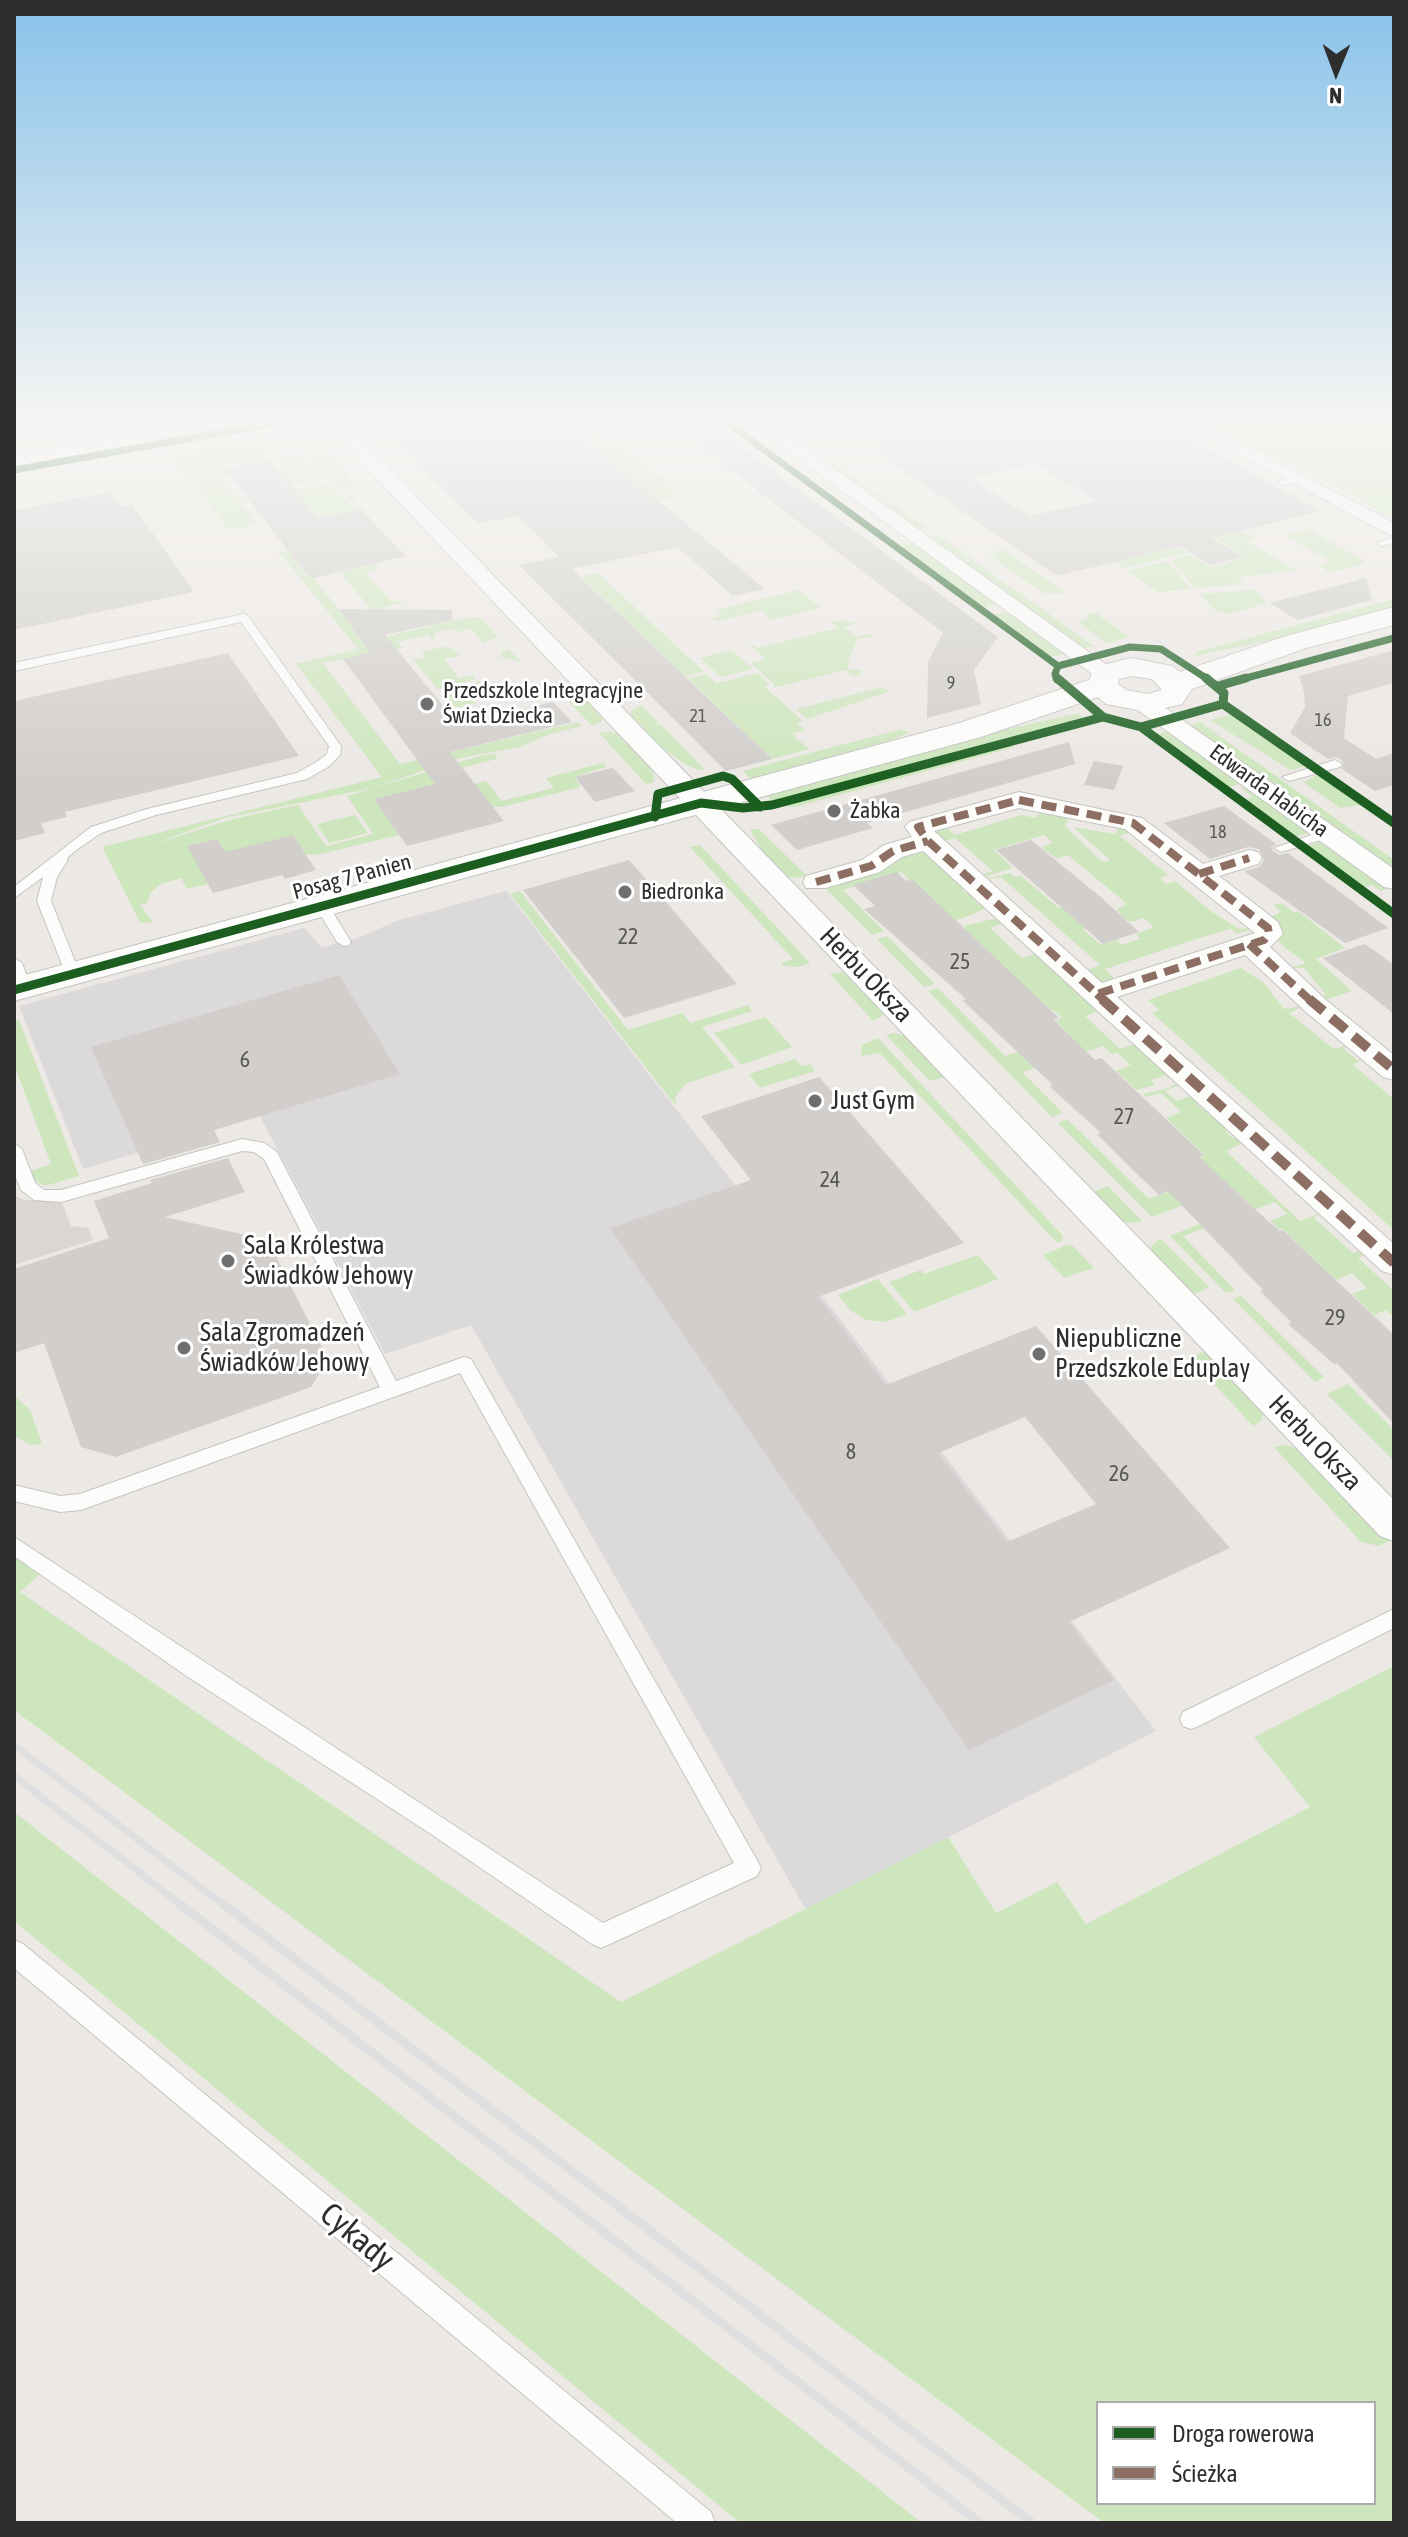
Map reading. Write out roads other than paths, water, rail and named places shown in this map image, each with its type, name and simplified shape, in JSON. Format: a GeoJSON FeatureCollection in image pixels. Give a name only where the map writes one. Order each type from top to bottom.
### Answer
{"type":"FeatureCollection","features":[{"type":"Feature","properties":{"kind":"street","name":"Herbu Oksza"},"geometry":{"type":"LineString","coordinates":[[449,542],[1394,1525]]}},
{"type":"Feature","properties":{"kind":"street","name":"Edwarda Habicha"},"geometry":{"type":"LineString","coordinates":[[933,542],[1139,684],[1289,777],[1394,852]]}},
{"type":"Feature","properties":{"kind":"street","name":"Edwarda Habicha"},"geometry":{"type":"LineString","coordinates":[[948,542],[1139,684],[1394,881]]}},
{"type":"Feature","properties":{"kind":"street","name":"Posag 7 Panien"},"geometry":{"type":"LineString","coordinates":[[17,980],[72,974],[1139,684],[1190,676],[1296,642],[1394,616]]}},
{"type":"Feature","properties":{"kind":"street"},"geometry":{"type":"LineString","coordinates":[[1097,994],[1264,940],[1269,934],[1268,928],[1133,823],[1019,800],[918,827],[928,841],[1394,1263]]}},
{"type":"Feature","properties":{"kind":"street"},"geometry":{"type":"LineString","coordinates":[[816,882],[871,866],[893,851],[928,841]]}},
{"type":"Feature","properties":{"kind":"street"},"geometry":{"type":"LineString","coordinates":[[1199,874],[1249,858]]}},
{"type":"Feature","properties":{"kind":"street"},"geometry":{"type":"LineString","coordinates":[[1249,944],[1316,1006],[1394,1070]]}},
{"type":"Feature","properties":{"kind":"lane"},"geometry":{"type":"LineString","coordinates":[[14,667],[244,618],[333,740],[333,755],[302,776],[131,817],[96,830],[14,894]]}},
{"type":"Feature","properties":{"kind":"lane"},"geometry":{"type":"LineString","coordinates":[[1289,777],[1335,764]]}},
{"type":"Feature","properties":{"kind":"lane"},"geometry":{"type":"LineString","coordinates":[[1281,848],[1329,833]]}},
{"type":"Feature","properties":{"kind":"lane"},"geometry":{"type":"LineString","coordinates":[[70,848],[50,877],[44,901],[72,974]]}},
{"type":"Feature","properties":{"kind":"lane"},"geometry":{"type":"LineString","coordinates":[[785,890],[816,882]]}},
{"type":"Feature","properties":{"kind":"lane"},"geometry":{"type":"LineString","coordinates":[[322,906],[344,942]]}},
{"type":"Feature","properties":{"kind":"lane"},"geometry":{"type":"LineString","coordinates":[[14,1149],[27,1186],[40,1196],[61,1196],[242,1145],[258,1147],[271,1156],[392,1391]]}},
{"type":"Feature","properties":{"kind":"lane"},"geometry":{"type":"LineString","coordinates":[[14,1493],[60,1504],[81,1502],[464,1364],[496,1415],[588,1585],[749,1868],[601,1936],[433,1822],[196,1670],[14,1545]]}},
{"type":"Feature","properties":{"kind":"lane"},"geometry":{"type":"LineString","coordinates":[[1191,1719],[1394,1618]]}},
{"type":"Feature","properties":{"kind":"lane","name":"Cykady"},"geometry":{"type":"LineString","coordinates":[[14,1952],[700,2523]]}},
{"type":"Feature","properties":{"kind":"railway"},"geometry":{"type":"LineString","coordinates":[[14,1745],[225,1906]]}},
{"type":"Feature","properties":{"kind":"railway"},"geometry":{"type":"LineString","coordinates":[[14,1776],[183,1906]]}},
{"type":"Feature","properties":{"kind":"railway"},"geometry":{"type":"LineString","coordinates":[[180,1904],[980,2523]]}},
{"type":"Feature","properties":{"kind":"railway"},"geometry":{"type":"LineString","coordinates":[[223,1904],[1032,2523]]}},
{"type":"Feature","properties":{"kind":"place","name":"Przedszkole Integracyjne Świat Dziecka"},"geometry":{"type":"Point","coordinates":[427,704]}},
{"type":"Feature","properties":{"kind":"place","name":"Żabka"},"geometry":{"type":"Point","coordinates":[834,811]}},
{"type":"Feature","properties":{"kind":"place","name":"Biedronka"},"geometry":{"type":"Point","coordinates":[625,892]}},
{"type":"Feature","properties":{"kind":"place","name":"Just Gym"},"geometry":{"type":"Point","coordinates":[815,1101]}},
{"type":"Feature","properties":{"kind":"place","name":"Sala Królestwa Świadków Jehowy"},"geometry":{"type":"Point","coordinates":[228,1261]}},
{"type":"Feature","properties":{"kind":"place","name":"Sala Zgromadzeń Świadków Jehowy"},"geometry":{"type":"Point","coordinates":[184,1348]}},
{"type":"Feature","properties":{"kind":"place","name":"Niepubliczne Przedszkole Eduplay"},"geometry":{"type":"Point","coordinates":[1039,1354]}}]}
